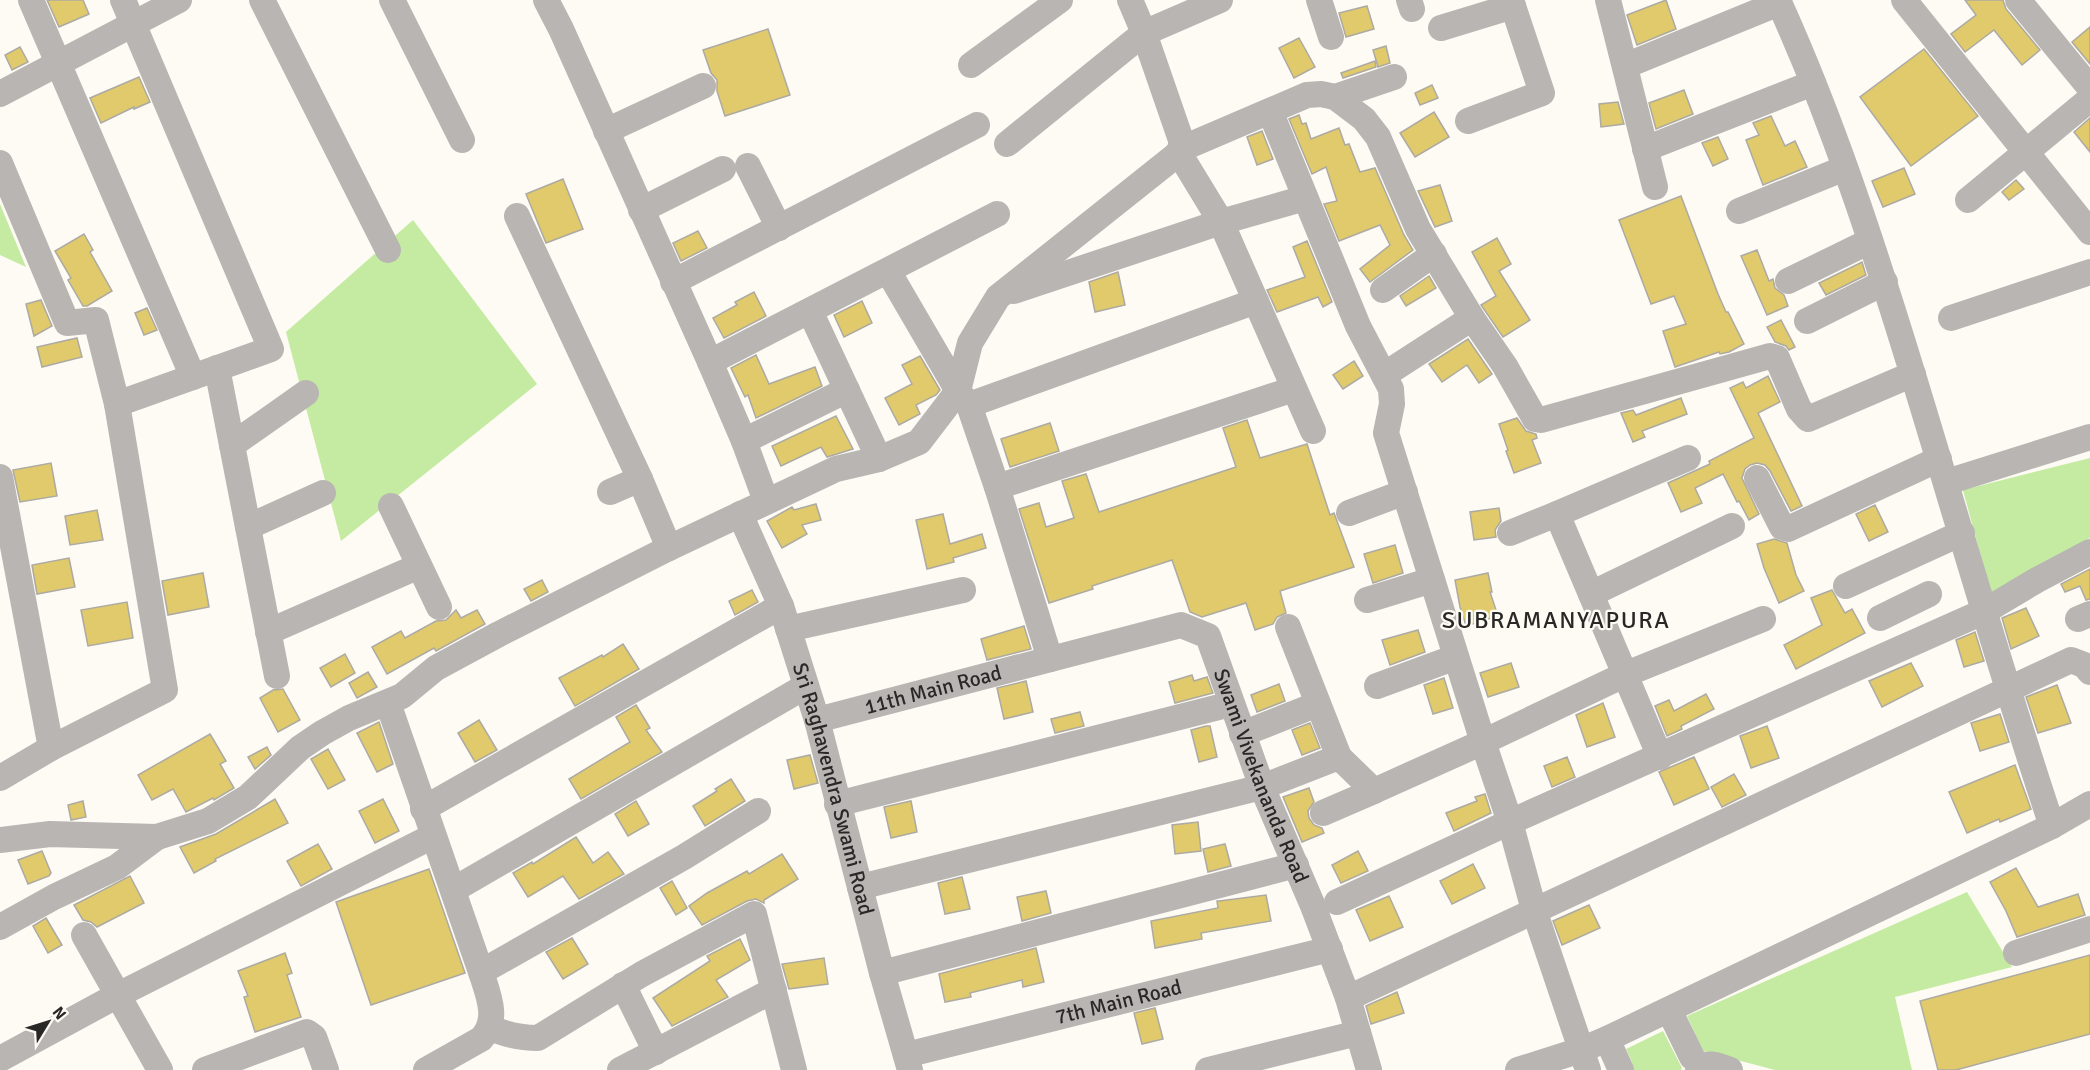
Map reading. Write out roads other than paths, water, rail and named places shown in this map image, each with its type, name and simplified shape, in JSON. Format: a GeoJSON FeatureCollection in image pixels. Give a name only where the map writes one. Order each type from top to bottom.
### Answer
{"type":"FeatureCollection","features":[{"type":"Feature","properties":{"kind":"street"},"geometry":{"type":"LineString","coordinates":[[31,0],[193,377]]}},
{"type":"Feature","properties":{"kind":"street"},"geometry":{"type":"LineString","coordinates":[[117,404],[271,349],[123,0]]}},
{"type":"Feature","properties":{"kind":"street"},"geometry":{"type":"LineString","coordinates":[[0,94],[179,0]]}},
{"type":"Feature","properties":{"kind":"street"},"geometry":{"type":"LineString","coordinates":[[262,0],[388,250]]}},
{"type":"Feature","properties":{"kind":"street"},"geometry":{"type":"LineString","coordinates":[[392,0],[462,140]]}},
{"type":"Feature","properties":{"kind":"street"},"geometry":{"type":"LineString","coordinates":[[546,0],[710,362],[744,441],[766,501]]}},
{"type":"Feature","properties":{"kind":"street"},"geometry":{"type":"LineString","coordinates":[[971,65],[1060,0]]}},
{"type":"Feature","properties":{"kind":"street"},"geometry":{"type":"LineString","coordinates":[[1130,0],[1144,33],[1181,140],[1180,151],[1221,222],[1312,432]]}},
{"type":"Feature","properties":{"kind":"street"},"geometry":{"type":"LineString","coordinates":[[1007,144],[1144,33],[1220,0]]}},
{"type":"Feature","properties":{"kind":"street"},"geometry":{"type":"LineString","coordinates":[[1319,0],[1331,37]]}},
{"type":"Feature","properties":{"kind":"street"},"geometry":{"type":"LineString","coordinates":[[1608,0],[1655,187]]}},
{"type":"Feature","properties":{"kind":"street"},"geometry":{"type":"LineString","coordinates":[[1904,0],[2090,232]]}},
{"type":"Feature","properties":{"kind":"street"},"geometry":{"type":"LineString","coordinates":[[2018,0],[2090,88]]}},
{"type":"Feature","properties":{"kind":"street"},"geometry":{"type":"LineString","coordinates":[[1625,66],[1779,1],[1813,83],[1885,282],[1962,533],[2007,690],[2052,826]]}},
{"type":"Feature","properties":{"kind":"street"},"geometry":{"type":"LineString","coordinates":[[1441,28],[1512,3],[1542,93],[1468,120]]}},
{"type":"Feature","properties":{"kind":"street"},"geometry":{"type":"LineString","coordinates":[[1335,97],[1394,77]]}},
{"type":"Feature","properties":{"kind":"street"},"geometry":{"type":"LineString","coordinates":[[1645,149],[1813,83]]}},
{"type":"Feature","properties":{"kind":"street"},"geometry":{"type":"LineString","coordinates":[[606,131],[703,86]]}},
{"type":"Feature","properties":{"kind":"street"},"geometry":{"type":"LineString","coordinates":[[963,398],[970,343],[998,297],[1180,151],[1308,94],[1335,97],[1364,119],[1378,137],[1418,229],[1505,366],[1535,419],[1541,420],[1770,356],[1777,358],[1799,409],[1808,419],[1913,374]]}},
{"type":"Feature","properties":{"kind":"street"},"geometry":{"type":"LineString","coordinates":[[1968,200],[2090,99]]}},
{"type":"Feature","properties":{"kind":"street"},"geometry":{"type":"LineString","coordinates":[[1270,111],[1358,326],[1392,394],[1386,433],[1510,822],[1534,910],[1584,1060]]}},
{"type":"Feature","properties":{"kind":"street"},"geometry":{"type":"LineString","coordinates":[[673,282],[977,125]]}},
{"type":"Feature","properties":{"kind":"street"},"geometry":{"type":"LineString","coordinates":[[0,163],[67,323],[96,320],[117,404],[165,690],[51,748],[0,778]]}},
{"type":"Feature","properties":{"kind":"street"},"geometry":{"type":"LineString","coordinates":[[641,210],[735,167],[779,228]]}},
{"type":"Feature","properties":{"kind":"street"},"geometry":{"type":"LineString","coordinates":[[1739,211],[1845,168]]}},
{"type":"Feature","properties":{"kind":"street"},"geometry":{"type":"LineString","coordinates":[[998,297],[1221,222],[1305,198]]}},
{"type":"Feature","properties":{"kind":"street"},"geometry":{"type":"LineString","coordinates":[[710,362],[997,214]]}},
{"type":"Feature","properties":{"kind":"street"},"geometry":{"type":"LineString","coordinates":[[517,216],[640,479],[669,548]]}},
{"type":"Feature","properties":{"kind":"street"},"geometry":{"type":"LineString","coordinates":[[1788,281],[1870,241]]}},
{"type":"Feature","properties":{"kind":"street"},"geometry":{"type":"LineString","coordinates":[[1383,290],[1434,254]]}},
{"type":"Feature","properties":{"kind":"street"},"geometry":{"type":"LineString","coordinates":[[888,271],[963,398],[997,487],[1050,659]]}},
{"type":"Feature","properties":{"kind":"street"},"geometry":{"type":"LineString","coordinates":[[1951,318],[2090,272]]}},
{"type":"Feature","properties":{"kind":"street"},"geometry":{"type":"LineString","coordinates":[[1808,321],[1885,282]]}},
{"type":"Feature","properties":{"kind":"street"},"geometry":{"type":"LineString","coordinates":[[0,840],[50,834],[157,837],[208,821],[248,797],[300,748],[314,738],[349,718],[402,696],[436,668],[669,548],[766,501],[836,469],[879,459],[919,442],[963,398],[1256,301]]}},
{"type":"Feature","properties":{"kind":"street"},"geometry":{"type":"LineString","coordinates":[[810,311],[879,459]]}},
{"type":"Feature","properties":{"kind":"street"},"geometry":{"type":"LineString","coordinates":[[1384,375],[1473,318]]}},
{"type":"Feature","properties":{"kind":"street"},"geometry":{"type":"LineString","coordinates":[[217,368],[277,676]]}},
{"type":"Feature","properties":{"kind":"street"},"geometry":{"type":"LineString","coordinates":[[997,487],[1294,389]]}},
{"type":"Feature","properties":{"kind":"street"},"geometry":{"type":"LineString","coordinates":[[744,441],[847,390]]}},
{"type":"Feature","properties":{"kind":"street"},"geometry":{"type":"LineString","coordinates":[[232,445],[306,393]]}},
{"type":"Feature","properties":{"kind":"street"},"geometry":{"type":"LineString","coordinates":[[1757,478],[1782,527],[1788,529],[1945,478],[2090,437]]}},
{"type":"Feature","properties":{"kind":"street"},"geometry":{"type":"LineString","coordinates":[[1945,478],[2090,451]]}},
{"type":"Feature","properties":{"kind":"street"},"geometry":{"type":"LineString","coordinates":[[1510,533],[1688,458]]}},
{"type":"Feature","properties":{"kind":"street"},"geometry":{"type":"LineString","coordinates":[[0,477],[51,748]]}},
{"type":"Feature","properties":{"kind":"street"},"geometry":{"type":"LineString","coordinates":[[610,492],[640,479]]}},
{"type":"Feature","properties":{"kind":"street"},"geometry":{"type":"LineString","coordinates":[[1348,513],[1405,492]]}},
{"type":"Feature","properties":{"kind":"street"},"geometry":{"type":"LineString","coordinates":[[248,527],[323,493]]}},
{"type":"Feature","properties":{"kind":"street"},"geometry":{"type":"LineString","coordinates":[[391,506],[439,607]]}},
{"type":"Feature","properties":{"kind":"street","name":"Sri Raghavendra Swami Road"},"geometry":{"type":"LineString","coordinates":[[740,514],[785,618],[817,720],[837,804],[908,1062]]}},
{"type":"Feature","properties":{"kind":"street"},"geometry":{"type":"LineString","coordinates":[[1557,514],[1660,757]]}},
{"type":"Feature","properties":{"kind":"street"},"geometry":{"type":"LineString","coordinates":[[1591,594],[1732,526]]}},
{"type":"Feature","properties":{"kind":"street"},"geometry":{"type":"LineString","coordinates":[[1846,586],[1962,533]]}},
{"type":"Feature","properties":{"kind":"street"},"geometry":{"type":"LineString","coordinates":[[1337,902],[1510,822],[1985,611],[2090,552]]}},
{"type":"Feature","properties":{"kind":"street"},"geometry":{"type":"LineString","coordinates":[[268,632],[419,566]]}},
{"type":"Feature","properties":{"kind":"street"},"geometry":{"type":"LineString","coordinates":[[1367,600],[1432,580]]}},
{"type":"Feature","properties":{"kind":"street"},"geometry":{"type":"LineString","coordinates":[[423,809],[785,618],[963,590]]}},
{"type":"Feature","properties":{"kind":"street"},"geometry":{"type":"LineString","coordinates":[[1880,618],[1929,594]]}},
{"type":"Feature","properties":{"kind":"street"},"geometry":{"type":"LineString","coordinates":[[1906,606],[1921,639]]}},
{"type":"Feature","properties":{"kind":"street"},"geometry":{"type":"LineString","coordinates":[[1323,813],[1483,742],[1626,674],[1762,619]]}},
{"type":"Feature","properties":{"kind":"street","name":"Swami Vivekananda Road"},"geometry":{"type":"LineString","coordinates":[[1050,659],[1181,625],[1208,636],[1262,787],[1330,949],[1348,998],[1369,1070]]}},
{"type":"Feature","properties":{"kind":"street"},"geometry":{"type":"LineString","coordinates":[[1288,627],[1339,757],[1374,791]]}},
{"type":"Feature","properties":{"kind":"street"},"geometry":{"type":"LineString","coordinates":[[1377,686],[1456,657]]}},
{"type":"Feature","properties":{"kind":"street","name":"11th Main Road"},"geometry":{"type":"LineString","coordinates":[[817,720],[1050,659]]}},
{"type":"Feature","properties":{"kind":"street"},"geometry":{"type":"LineString","coordinates":[[1348,998],[2071,660],[2084,665],[2090,672]]}},
{"type":"Feature","properties":{"kind":"street"},"geometry":{"type":"LineString","coordinates":[[453,890],[806,686]]}},
{"type":"Feature","properties":{"kind":"street"},"geometry":{"type":"LineString","coordinates":[[388,703],[491,1004],[490,1027],[481,1039],[441,1066]]}},
{"type":"Feature","properties":{"kind":"street"},"geometry":{"type":"LineString","coordinates":[[837,804],[1231,704]]}},
{"type":"Feature","properties":{"kind":"street"},"geometry":{"type":"LineString","coordinates":[[1242,734],[1318,705]]}},
{"type":"Feature","properties":{"kind":"street"},"geometry":{"type":"LineString","coordinates":[[860,887],[1262,787],[1339,757]]}},
{"type":"Feature","properties":{"kind":"street"},"geometry":{"type":"LineString","coordinates":[[1518,1070],[1584,1060],[1607,1039],[2052,826],[2090,804]]}},
{"type":"Feature","properties":{"kind":"street"},"geometry":{"type":"LineString","coordinates":[[481,972],[684,857],[758,811]]}},
{"type":"Feature","properties":{"kind":"street"},"geometry":{"type":"LineString","coordinates":[[0,1059],[118,995],[433,836]]}},
{"type":"Feature","properties":{"kind":"street"},"geometry":{"type":"LineString","coordinates":[[0,927],[54,897],[117,867],[157,837]]}},
{"type":"Feature","properties":{"kind":"street"},"geometry":{"type":"LineString","coordinates":[[882,973],[1296,865]]}},
{"type":"Feature","properties":{"kind":"street"},"geometry":{"type":"LineString","coordinates":[[490,1027],[502,1033],[538,1038],[623,986],[754,914],[795,1070]]}},
{"type":"Feature","properties":{"kind":"street"},"geometry":{"type":"LineString","coordinates":[[2016,953],[2090,929]]}},
{"type":"Feature","properties":{"kind":"street"},"geometry":{"type":"LineString","coordinates":[[84,935],[160,1070]]}},
{"type":"Feature","properties":{"kind":"street","name":"7th Main Road"},"geometry":{"type":"LineString","coordinates":[[908,1062],[1330,949]]}},
{"type":"Feature","properties":{"kind":"street"},"geometry":{"type":"LineString","coordinates":[[623,986],[656,1052]]}},
{"type":"Feature","properties":{"kind":"street"},"geometry":{"type":"LineString","coordinates":[[628,1068],[774,990]]}},
{"type":"Feature","properties":{"kind":"street"},"geometry":{"type":"LineString","coordinates":[[1669,1010],[1695,1063],[1702,1066],[1713,1064],[1730,1070]]}},
{"type":"Feature","properties":{"kind":"street"},"geometry":{"type":"LineString","coordinates":[[205,1070],[307,1032],[314,1037],[326,1070]]}},
{"type":"Feature","properties":{"kind":"street"},"geometry":{"type":"LineString","coordinates":[[1208,1070],[1358,1033]]}},
{"type":"Feature","properties":{"kind":"street"},"geometry":{"type":"LineString","coordinates":[[1607,1039],[1621,1070]]}},
{"type":"Feature","properties":{"kind":"district","name":"SUBRAMANYAPURA"},"geometry":{"type":"Point","coordinates":[1556,620]}}]}
